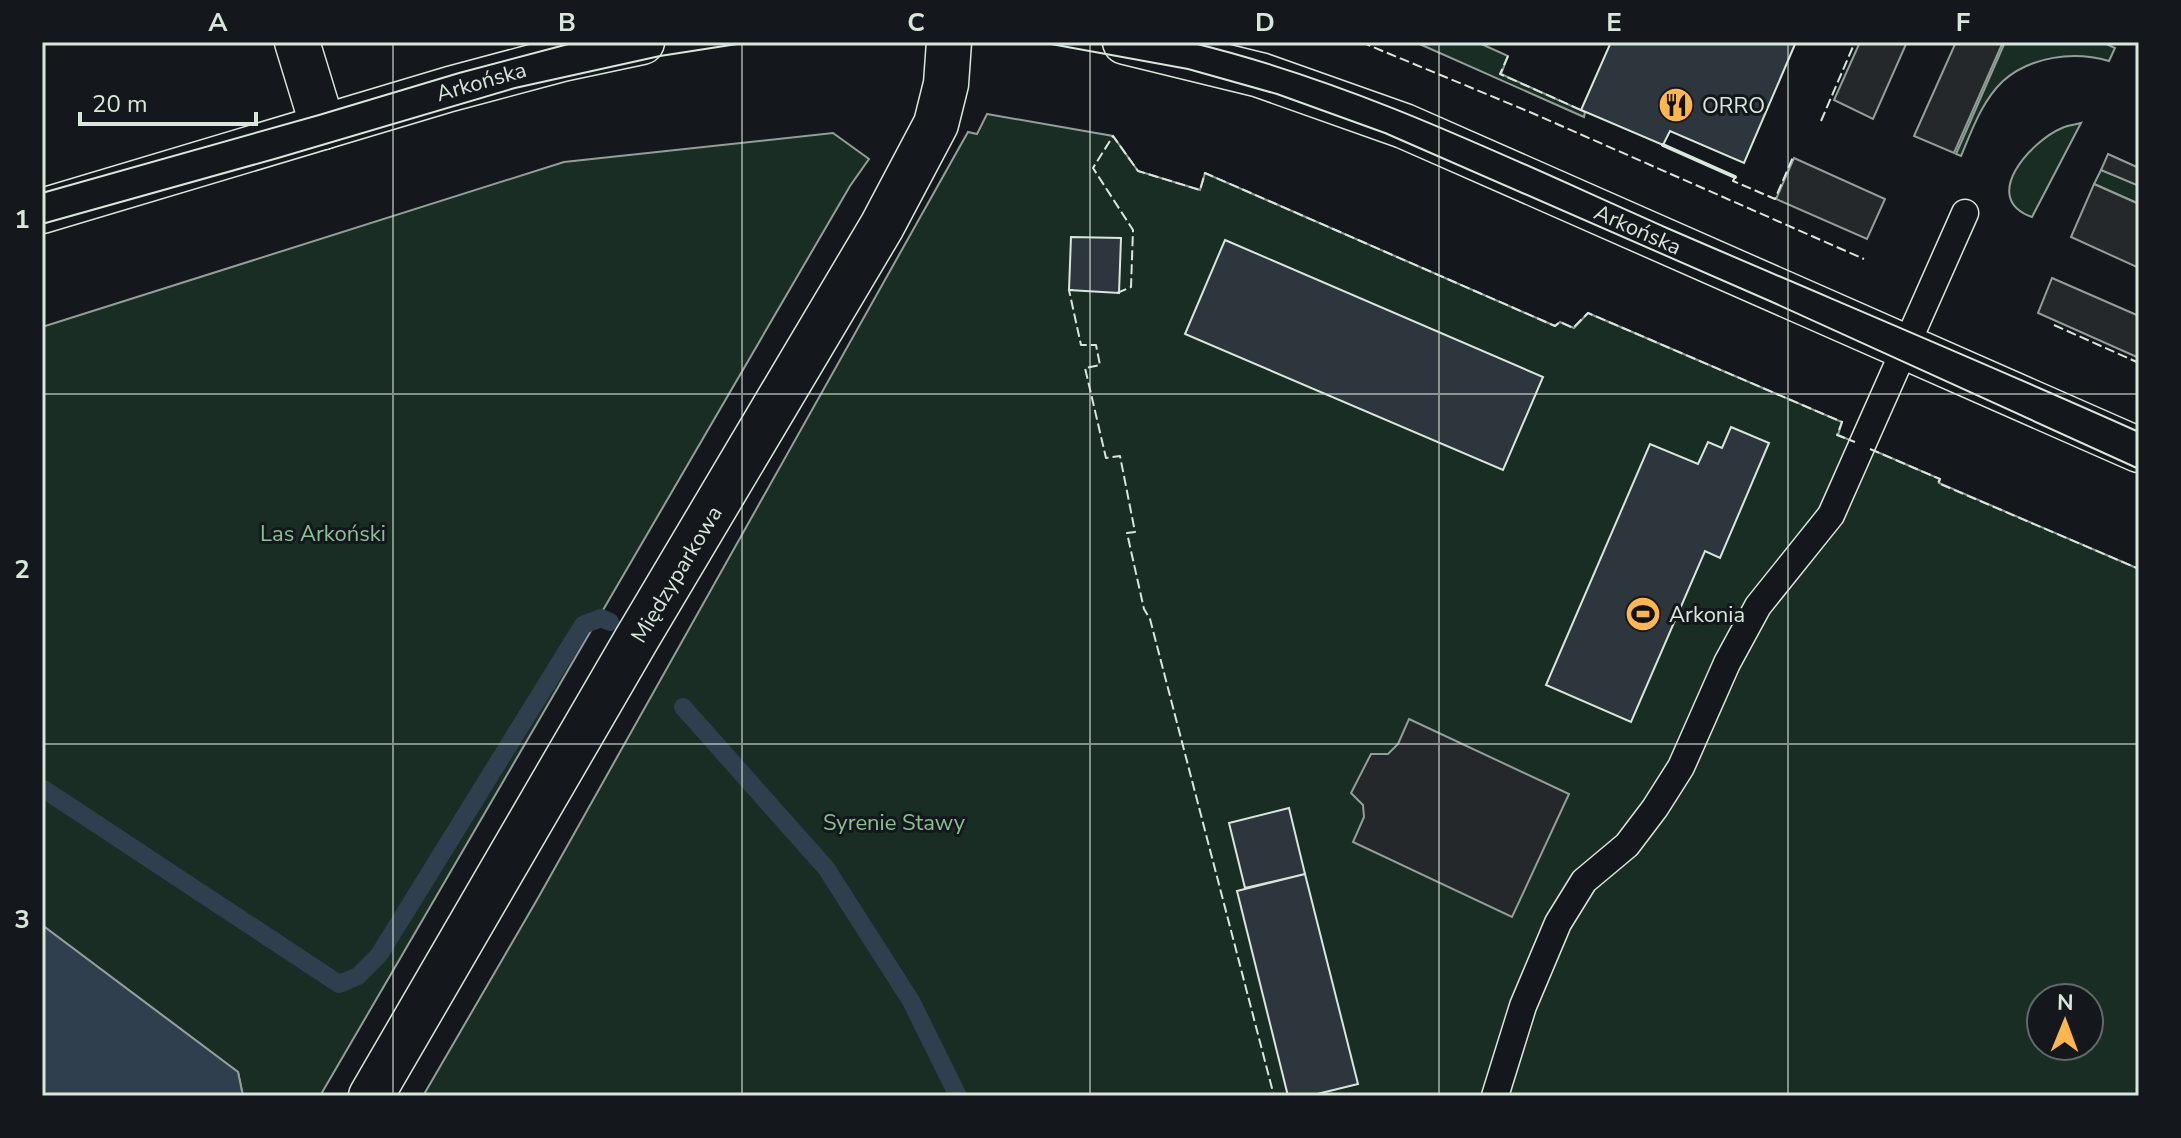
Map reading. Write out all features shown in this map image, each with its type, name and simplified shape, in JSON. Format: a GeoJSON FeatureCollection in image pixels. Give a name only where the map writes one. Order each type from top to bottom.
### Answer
{"type":"FeatureCollection","features":[{"type":"Feature","properties":{"kind":"street"},"geometry":{"type":"LineString","coordinates":[[297,42],[323,127]]}},
{"type":"Feature","properties":{"kind":"street","name":"Arkońska"},"geometry":{"type":"LineString","coordinates":[[42,211],[519,70],[642,42]]}},
{"type":"Feature","properties":{"kind":"street","name":"Międzyparkowa"},"geometry":{"type":"LineString","coordinates":[[371,1096],[888,214],[936,124],[945,93],[949,42]]}},
{"type":"Feature","properties":{"kind":"street","name":"Arkońska"},"geometry":{"type":"LineString","coordinates":[[1125,42],[1240,55],[2139,450]]}},
{"type":"Feature","properties":{"kind":"lane"},"geometry":{"type":"LineString","coordinates":[[1495,1096],[1523,1006],[1558,923],[1584,881],[1627,845],[1655,808],[1681,767],[1744,628],[1831,515],[1965,213]]}},
{"type":"Feature","properties":{"kind":"green space"},"geometry":{"type":"Polygon","coordinates":[[[1415,42],[1477,42],[1508,56],[1501,74],[1585,112],[1584,117],[1415,42]]]}},
{"type":"Feature","properties":{"kind":"green space"},"geometry":{"type":"Polygon","coordinates":[[[2005,42],[2102,42],[2115,48],[2109,61],[2067,56],[2040,61],[2014,73],[1989,98],[1961,156],[1956,154],[2005,42]]]}},
{"type":"Feature","properties":{"kind":"green space","name":"Arkonia"},"geometry":{"type":"Polygon","coordinates":[[[987,114],[1113,136],[1138,171],[1200,190],[1205,173],[1555,326],[1560,322],[1574,328],[1588,313],[1842,422],[1838,435],[1940,479],[1939,483],[2139,569],[2139,1096],[423,1096],[538,898],[968,132],[977,134],[987,114]]]}},
{"type":"Feature","properties":{"kind":"green space"},"geometry":{"type":"Polygon","coordinates":[[[2081,123],[2032,217],[2017,208],[2010,197],[2010,184],[2025,157],[2050,135],[2064,127],[2081,123]]]}},
{"type":"Feature","properties":{"kind":"green space","name":"Las Arkoński"},"geometry":{"type":"Polygon","coordinates":[[[833,133],[869,159],[850,186],[320,1096],[243,1096],[238,1072],[42,925],[42,327],[564,162],[833,133]]]}},
{"type":"Feature","properties":{"kind":"green space"},"geometry":{"type":"Polygon","coordinates":[[[2101,170],[2139,185],[2139,204],[2094,184],[2101,170]]]}},
{"type":"Feature","properties":{"kind":"shaded area"},"geometry":{"type":"Polygon","coordinates":[[[1860,42],[1907,42],[1873,119],[1834,100],[1860,42]]]}},
{"type":"Feature","properties":{"kind":"shaded area"},"geometry":{"type":"Polygon","coordinates":[[[1956,42],[2003,42],[1954,153],[1914,136],[1956,42]]]}},
{"type":"Feature","properties":{"kind":"shaded area"},"geometry":{"type":"Polygon","coordinates":[[[2108,154],[2139,168],[2139,186],[2101,170],[2108,154]]]}},
{"type":"Feature","properties":{"kind":"shaded area"},"geometry":{"type":"Polygon","coordinates":[[[1794,158],[1885,199],[1867,239],[1776,199],[1794,158]]]}},
{"type":"Feature","properties":{"kind":"shaded area"},"geometry":{"type":"Polygon","coordinates":[[[2094,184],[2139,204],[2139,268],[2071,237],[2094,184]]]}},
{"type":"Feature","properties":{"kind":"shaded area"},"geometry":{"type":"Polygon","coordinates":[[[2052,278],[2139,316],[2139,358],[2038,313],[2052,278]]]}},
{"type":"Feature","properties":{"kind":"shaded area"},"geometry":{"type":"Polygon","coordinates":[[[1409,719],[1569,794],[1512,917],[1353,842],[1364,817],[1363,805],[1351,793],[1371,754],[1388,754],[1398,744],[1409,719]]]}},
{"type":"Feature","properties":{"kind":"water"},"geometry":{"type":"Polygon","coordinates":[[[42,925],[238,1072],[243,1096],[42,1096],[42,925]]]}},
{"type":"Feature","properties":{"kind":"building","name":"ORRO"},"geometry":{"type":"Polygon","coordinates":[[[1611,42],[1796,42],[1744,163],[1670,131],[1663,145],[1581,110],[1611,42]]]}},
{"type":"Feature","properties":{"kind":"building"},"geometry":{"type":"Polygon","coordinates":[[[1071,237],[1121,238],[1119,293],[1069,290],[1071,237]]]}},
{"type":"Feature","properties":{"kind":"building"},"geometry":{"type":"Polygon","coordinates":[[[1225,240],[1543,377],[1503,470],[1185,334],[1225,240]]]}},
{"type":"Feature","properties":{"kind":"building"},"geometry":{"type":"Polygon","coordinates":[[[1731,427],[1769,443],[1720,558],[1705,551],[1631,722],[1546,685],[1650,444],[1698,464],[1708,442],[1722,448],[1731,427]]]}},
{"type":"Feature","properties":{"kind":"building"},"geometry":{"type":"Polygon","coordinates":[[[1289,808],[1305,874],[1245,888],[1229,823],[1289,808]]]}},
{"type":"Feature","properties":{"kind":"building"},"geometry":{"type":"Polygon","coordinates":[[[1305,874],[1358,1084],[1309,1096],[1288,1096],[1237,891],[1305,874]]]}},
{"type":"Feature","properties":{"kind":"waterway"},"geometry":{"type":"LineString","coordinates":[[42,788],[339,984],[358,976],[379,955],[583,625],[601,618],[610,622]]}},
{"type":"Feature","properties":{"kind":"waterway"},"geometry":{"type":"LineString","coordinates":[[683,707],[826,868],[911,1001],[958,1096]]}},
{"type":"Feature","properties":{"kind":"tram line"},"geometry":{"type":"LineString","coordinates":[[42,193],[576,42]]}},
{"type":"Feature","properties":{"kind":"tram line"},"geometry":{"type":"LineString","coordinates":[[42,224],[515,88],[660,56],[750,42]]}},
{"type":"Feature","properties":{"kind":"tram line"},"geometry":{"type":"LineString","coordinates":[[1040,42],[1188,69],[1277,94],[1385,133],[1772,302],[2139,469]]}},
{"type":"Feature","properties":{"kind":"tram line"},"geometry":{"type":"LineString","coordinates":[[1189,42],[1312,78],[1432,124],[2139,432]]}},
{"type":"Feature","properties":{"kind":"fence"},"geometry":{"type":"LineString","coordinates":[[1361,42],[1532,113],[1864,259]]}},
{"type":"Feature","properties":{"kind":"fence"},"geometry":{"type":"LineString","coordinates":[[1821,121],[1855,42]]}},
{"type":"Feature","properties":{"kind":"fence"},"geometry":{"type":"LineString","coordinates":[[1508,56],[1500,74],[1581,110]]}},
{"type":"Feature","properties":{"kind":"fence"},"geometry":{"type":"LineString","coordinates":[[1117,293],[1131,287],[1133,230],[1093,168],[1113,136],[1138,171],[1200,190],[1205,173],[1555,326],[1560,322],[1573,328],[1588,313],[1842,422],[1837,435],[1855,442]]}},
{"type":"Feature","properties":{"kind":"fence"},"geometry":{"type":"LineString","coordinates":[[1735,177],[1733,181],[1775,199],[1793,157]]}},
{"type":"Feature","properties":{"kind":"fence"},"geometry":{"type":"LineString","coordinates":[[1073,290],[1069,290],[1081,345],[1096,345],[1100,365],[1085,368],[1106,458],[1120,456],[1135,532],[1127,533],[1144,609],[1150,619],[1274,1096]]}},
{"type":"Feature","properties":{"kind":"fence"},"geometry":{"type":"LineString","coordinates":[[2054,325],[2139,363]]}},
{"type":"Feature","properties":{"kind":"fence"},"geometry":{"type":"LineString","coordinates":[[1870,449],[1940,479],[1938,483],[2139,569]]}},
{"type":"Feature","properties":{"kind":"wall"},"geometry":{"type":"LineString","coordinates":[[1663,145],[1735,177]]}},
{"type":"Feature","properties":{"kind":"place","name":"ORRO"},"geometry":{"type":"Point","coordinates":[1676,105]}},
{"type":"Feature","properties":{"kind":"place","name":"Arkonia"},"geometry":{"type":"Point","coordinates":[1643,614]}},
{"type":"Feature","properties":{"kind":"park label","name":"Syrenie Stawy"},"geometry":{"type":"Point","coordinates":[894,822]}}]}
